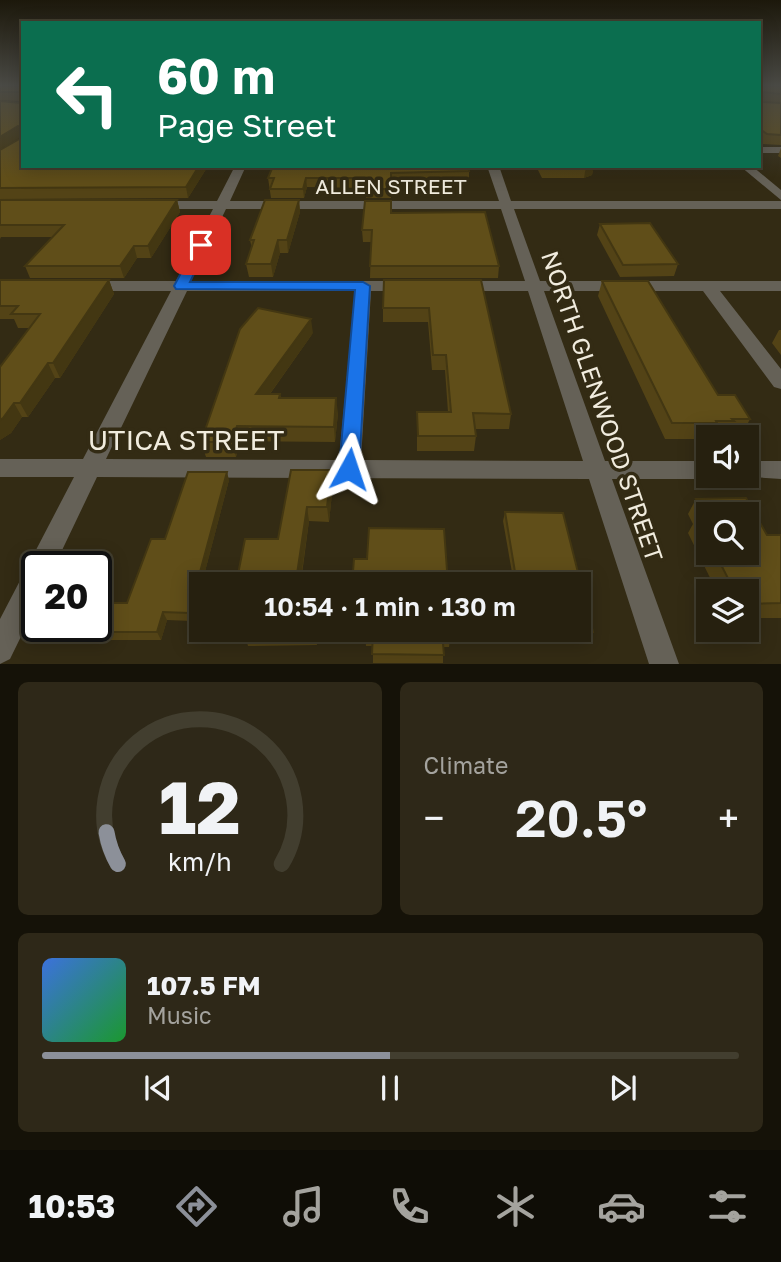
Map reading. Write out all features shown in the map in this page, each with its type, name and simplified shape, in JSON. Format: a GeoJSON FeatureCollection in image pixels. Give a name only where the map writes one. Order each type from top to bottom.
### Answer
{"type":"FeatureCollection","features":[{"type":"Feature","properties":{"kind":"street"},"geometry":{"type":"LineString","coordinates":[[761,150],[781,150]]}},
{"type":"Feature","properties":{"kind":"street"},"geometry":{"type":"LineString","coordinates":[[49,551],[240,168]]}},
{"type":"Feature","properties":{"kind":"street","name":"NORTH GLENWOOD STREET"},"geometry":{"type":"LineString","coordinates":[[494,168],[664,663]]}},
{"type":"Feature","properties":{"kind":"street"},"geometry":{"type":"LineString","coordinates":[[748,168],[781,196]]}},
{"type":"Feature","properties":{"kind":"street","name":"ALLEN STREET"},"geometry":{"type":"LineString","coordinates":[[139,205],[781,205]]}},
{"type":"Feature","properties":{"kind":"street"},"geometry":{"type":"LineString","coordinates":[[71,286],[781,286]]}},
{"type":"Feature","properties":{"kind":"street"},"geometry":{"type":"LineString","coordinates":[[349,469],[363,286]]}},
{"type":"Feature","properties":{"kind":"street"},"geometry":{"type":"LineString","coordinates":[[708,286],[781,382]]}},
{"type":"Feature","properties":{"kind":"street","name":"UTICA STREET"},"geometry":{"type":"LineString","coordinates":[[0,468],[696,470]]}},
{"type":"Feature","properties":{"kind":"street"},"geometry":{"type":"LineString","coordinates":[[759,470],[781,470]]}},
{"type":"Feature","properties":{"kind":"street"},"geometry":{"type":"LineString","coordinates":[[0,649],[21,607]]}},
{"type":"Feature","properties":{"kind":"building"},"geometry":{"type":"Polygon","coordinates":[[[0,117],[21,117],[21,127],[18,126],[0,137],[0,117]]]}},
{"type":"Feature","properties":{"kind":"building"},"geometry":{"type":"Polygon","coordinates":[[[761,117],[781,117],[781,135],[767,134],[761,130],[761,117]]]}},
{"type":"Feature","properties":{"kind":"building"},"geometry":{"type":"Polygon","coordinates":[[[21,138],[21,168],[198,168],[186,187],[0,188],[0,150],[21,138]]]}},
{"type":"Feature","properties":{"kind":"building"},"geometry":{"type":"Polygon","coordinates":[[[272,168],[468,168],[469,171],[391,173],[391,189],[366,189],[367,178],[306,178],[303,189],[270,189],[274,178],[268,178],[272,168]]]}},
{"type":"Feature","properties":{"kind":"building"},"geometry":{"type":"Polygon","coordinates":[[[0,200],[177,200],[148,246],[134,246],[120,266],[25,266],[64,225],[0,225],[0,200]]]}},
{"type":"Feature","properties":{"kind":"building"},"geometry":{"type":"Polygon","coordinates":[[[265,200],[299,200],[287,240],[278,240],[271,264],[246,264],[254,240],[250,240],[265,200]]]}},
{"type":"Feature","properties":{"kind":"building"},"geometry":{"type":"Polygon","coordinates":[[[365,201],[391,201],[391,213],[485,212],[499,266],[370,266],[372,230],[362,230],[365,201]]]}},
{"type":"Feature","properties":{"kind":"building"},"geometry":{"type":"Polygon","coordinates":[[[650,223],[678,264],[623,265],[600,224],[650,223]]]}},
{"type":"Feature","properties":{"kind":"building"},"geometry":{"type":"Polygon","coordinates":[[[0,280],[109,280],[53,363],[48,363],[20,403],[14,403],[0,420],[0,367],[40,314],[11,314],[18,306],[0,306],[0,280]]]}},
{"type":"Feature","properties":{"kind":"building"},"geometry":{"type":"Polygon","coordinates":[[[384,280],[481,280],[511,414],[473,413],[476,436],[418,436],[417,412],[451,412],[446,355],[433,355],[429,308],[383,308],[384,280]]]}},
{"type":"Feature","properties":{"kind":"building"},"geometry":{"type":"Polygon","coordinates":[[[602,281],[648,281],[718,395],[735,395],[750,419],[716,421],[717,423],[672,423],[602,281]]]}},
{"type":"Feature","properties":{"kind":"building"},"geometry":{"type":"Polygon","coordinates":[[[258,308],[311,319],[256,394],[280,394],[279,398],[336,398],[334,427],[237,426],[232,442],[201,442],[240,329],[258,308]]]}},
{"type":"Feature","properties":{"kind":"building"},"geometry":{"type":"Polygon","coordinates":[[[291,470],[331,470],[327,507],[307,507],[297,572],[238,572],[245,539],[278,539],[291,470]]]}},
{"type":"Feature","properties":{"kind":"building"},"geometry":{"type":"Polygon","coordinates":[[[188,472],[227,472],[200,572],[189,572],[189,613],[163,612],[157,632],[112,632],[112,603],[127,603],[151,539],[165,539],[188,472]]]}},
{"type":"Feature","properties":{"kind":"building"},"geometry":{"type":"Polygon","coordinates":[[[746,498],[748,502],[698,502],[696,499],[746,498]]]}},
{"type":"Feature","properties":{"kind":"building"},"geometry":{"type":"Polygon","coordinates":[[[505,512],[563,513],[578,572],[515,572],[505,512]]]}},
{"type":"Feature","properties":{"kind":"building"},"geometry":{"type":"Polygon","coordinates":[[[759,521],[767,535],[781,535],[781,603],[759,604],[759,579],[728,579],[721,565],[759,565],[759,521]]]}},
{"type":"Feature","properties":{"kind":"building"},"geometry":{"type":"Polygon","coordinates":[[[369,528],[444,529],[447,572],[353,572],[354,559],[367,559],[369,528]]]}},
{"type":"Feature","properties":{"kind":"building"},"geometry":{"type":"Polygon","coordinates":[[[373,642],[443,642],[444,655],[372,654],[373,642]]]}},
{"type":"Feature","properties":{"kind":"route"},"geometry":{"type":"LineString","coordinates":[[201,245],[181,286],[363,286],[349,469]]}}]}
